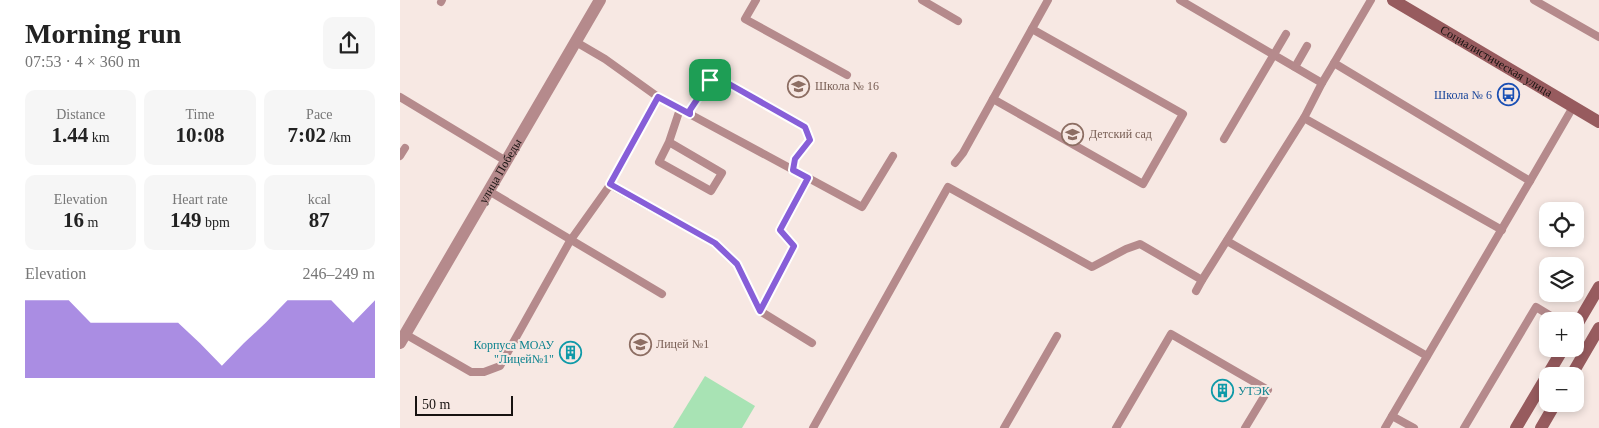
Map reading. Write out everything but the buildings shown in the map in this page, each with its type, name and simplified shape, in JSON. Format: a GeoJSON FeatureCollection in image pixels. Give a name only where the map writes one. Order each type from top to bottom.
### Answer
{"type":"FeatureCollection","features":[{"type":"Feature","properties":{"kind":"main road","name":"Социалистическая улица"},"geometry":{"type":"LineString","coordinates":[[1393,0],[1599,121]]}},
{"type":"Feature","properties":{"kind":"main road"},"geometry":{"type":"LineString","coordinates":[[1584,313],[1599,287]]}},
{"type":"Feature","properties":{"kind":"main road"},"geometry":{"type":"LineString","coordinates":[[1576,367],[1599,328]]}},
{"type":"Feature","properties":{"kind":"main road"},"geometry":{"type":"LineString","coordinates":[[1516,428],[1558,357]]}},
{"type":"Feature","properties":{"kind":"main road"},"geometry":{"type":"LineString","coordinates":[[1540,428],[1550,412]]}},
{"type":"Feature","properties":{"kind":"street","name":"улица Победы"},"geometry":{"type":"LineString","coordinates":[[402,339],[600,0]]}},
{"type":"Feature","properties":{"kind":"lane"},"geometry":{"type":"LineString","coordinates":[[756,0],[745,19],[847,75]]}},
{"type":"Feature","properties":{"kind":"lane"},"geometry":{"type":"LineString","coordinates":[[922,0],[958,21]]}},
{"type":"Feature","properties":{"kind":"lane"},"geometry":{"type":"LineString","coordinates":[[956,162],[1048,0]]}},
{"type":"Feature","properties":{"kind":"lane"},"geometry":{"type":"LineString","coordinates":[[1180,0],[1322,83]]}},
{"type":"Feature","properties":{"kind":"lane"},"geometry":{"type":"LineString","coordinates":[[1196,291],[1304,118],[1322,83],[1371,0]]}},
{"type":"Feature","properties":{"kind":"lane"},"geometry":{"type":"LineString","coordinates":[[1534,0],[1599,38]]}},
{"type":"Feature","properties":{"kind":"lane"},"geometry":{"type":"LineString","coordinates":[[993,99],[1143,184],[1182,114],[1032,29]]}},
{"type":"Feature","properties":{"kind":"lane"},"geometry":{"type":"LineString","coordinates":[[1224,139],[1286,34]]}},
{"type":"Feature","properties":{"kind":"lane"},"geometry":{"type":"LineString","coordinates":[[576,42],[605,59],[658,97],[862,207],[893,156]]}},
{"type":"Feature","properties":{"kind":"lane"},"geometry":{"type":"LineString","coordinates":[[1295,67],[1307,46]]}},
{"type":"Feature","properties":{"kind":"lane"},"geometry":{"type":"LineString","coordinates":[[1334,63],[1530,182]]}},
{"type":"Feature","properties":{"kind":"lane"},"geometry":{"type":"LineString","coordinates":[[690,114],[690,110],[710,80],[722,80],[805,127],[810,140],[795,159],[793,170]]}},
{"type":"Feature","properties":{"kind":"lane"},"geometry":{"type":"LineString","coordinates":[[400,97],[506,161]]}},
{"type":"Feature","properties":{"kind":"lane"},"geometry":{"type":"LineString","coordinates":[[402,339],[471,372],[484,372],[500,366],[570,241],[610,184],[658,97]]}},
{"type":"Feature","properties":{"kind":"lane"},"geometry":{"type":"LineString","coordinates":[[1386,428],[1573,107]]}},
{"type":"Feature","properties":{"kind":"lane"},"geometry":{"type":"LineString","coordinates":[[669,142],[722,173],[711,191],[659,162],[669,142],[680,109]]}},
{"type":"Feature","properties":{"kind":"lane"},"geometry":{"type":"LineString","coordinates":[[1304,118],[1502,230]]}},
{"type":"Feature","properties":{"kind":"lane"},"geometry":{"type":"LineString","coordinates":[[400,156],[405,148]]}},
{"type":"Feature","properties":{"kind":"lane"},"geometry":{"type":"LineString","coordinates":[[760,311],[794,246],[780,230],[808,178]]}},
{"type":"Feature","properties":{"kind":"lane"},"geometry":{"type":"LineString","coordinates":[[610,184],[715,243],[737,264],[760,311],[812,343]]}},
{"type":"Feature","properties":{"kind":"lane"},"geometry":{"type":"LineString","coordinates":[[814,428],[948,187],[1092,267],[1126,248],[1140,244],[1202,280]]}},
{"type":"Feature","properties":{"kind":"lane"},"geometry":{"type":"LineString","coordinates":[[489,191],[570,241],[662,294]]}},
{"type":"Feature","properties":{"kind":"lane"},"geometry":{"type":"LineString","coordinates":[[1227,241],[1427,356]]}},
{"type":"Feature","properties":{"kind":"lane"},"geometry":{"type":"LineString","coordinates":[[1464,428],[1536,307],[1544,312]]}},
{"type":"Feature","properties":{"kind":"lane"},"geometry":{"type":"LineString","coordinates":[[1118,428],[1171,334],[1268,390],[1245,428]]}},
{"type":"Feature","properties":{"kind":"lane"},"geometry":{"type":"LineString","coordinates":[[1004,428],[1057,336]]}},
{"type":"Feature","properties":{"kind":"lane"},"geometry":{"type":"LineString","coordinates":[[1392,416],[1414,428]]}},
{"type":"Feature","properties":{"kind":"green space"},"geometry":{"type":"Polygon","coordinates":[[[705,376],[755,406],[742,428],[673,428],[705,376]]]}},
{"type":"Feature","properties":{"kind":"place","name":"Школа № 16"},"geometry":{"type":"Point","coordinates":[799,86]}},
{"type":"Feature","properties":{"kind":"place","name":"Школа № 6"},"geometry":{"type":"Point","coordinates":[1508,95]}},
{"type":"Feature","properties":{"kind":"place","name":"Детский сад"},"geometry":{"type":"Point","coordinates":[1073,134]}},
{"type":"Feature","properties":{"kind":"place","name":"Лицей №1"},"geometry":{"type":"Point","coordinates":[640,344]}},
{"type":"Feature","properties":{"kind":"place","name":"Корпуса МОАУ \"Лицей№1\""},"geometry":{"type":"Point","coordinates":[570,352]}},
{"type":"Feature","properties":{"kind":"place","name":"УТЭК"},"geometry":{"type":"Point","coordinates":[1222,391]}},
{"type":"Feature","properties":{"kind":"route"},"geometry":{"type":"LineString","coordinates":[[710,80],[722,80],[805,127],[810,140],[795,159],[793,170],[808,178],[780,230],[794,246],[760,311],[737,264],[715,243],[610,184],[658,97],[690,114],[690,110],[710,80]]}}]}
